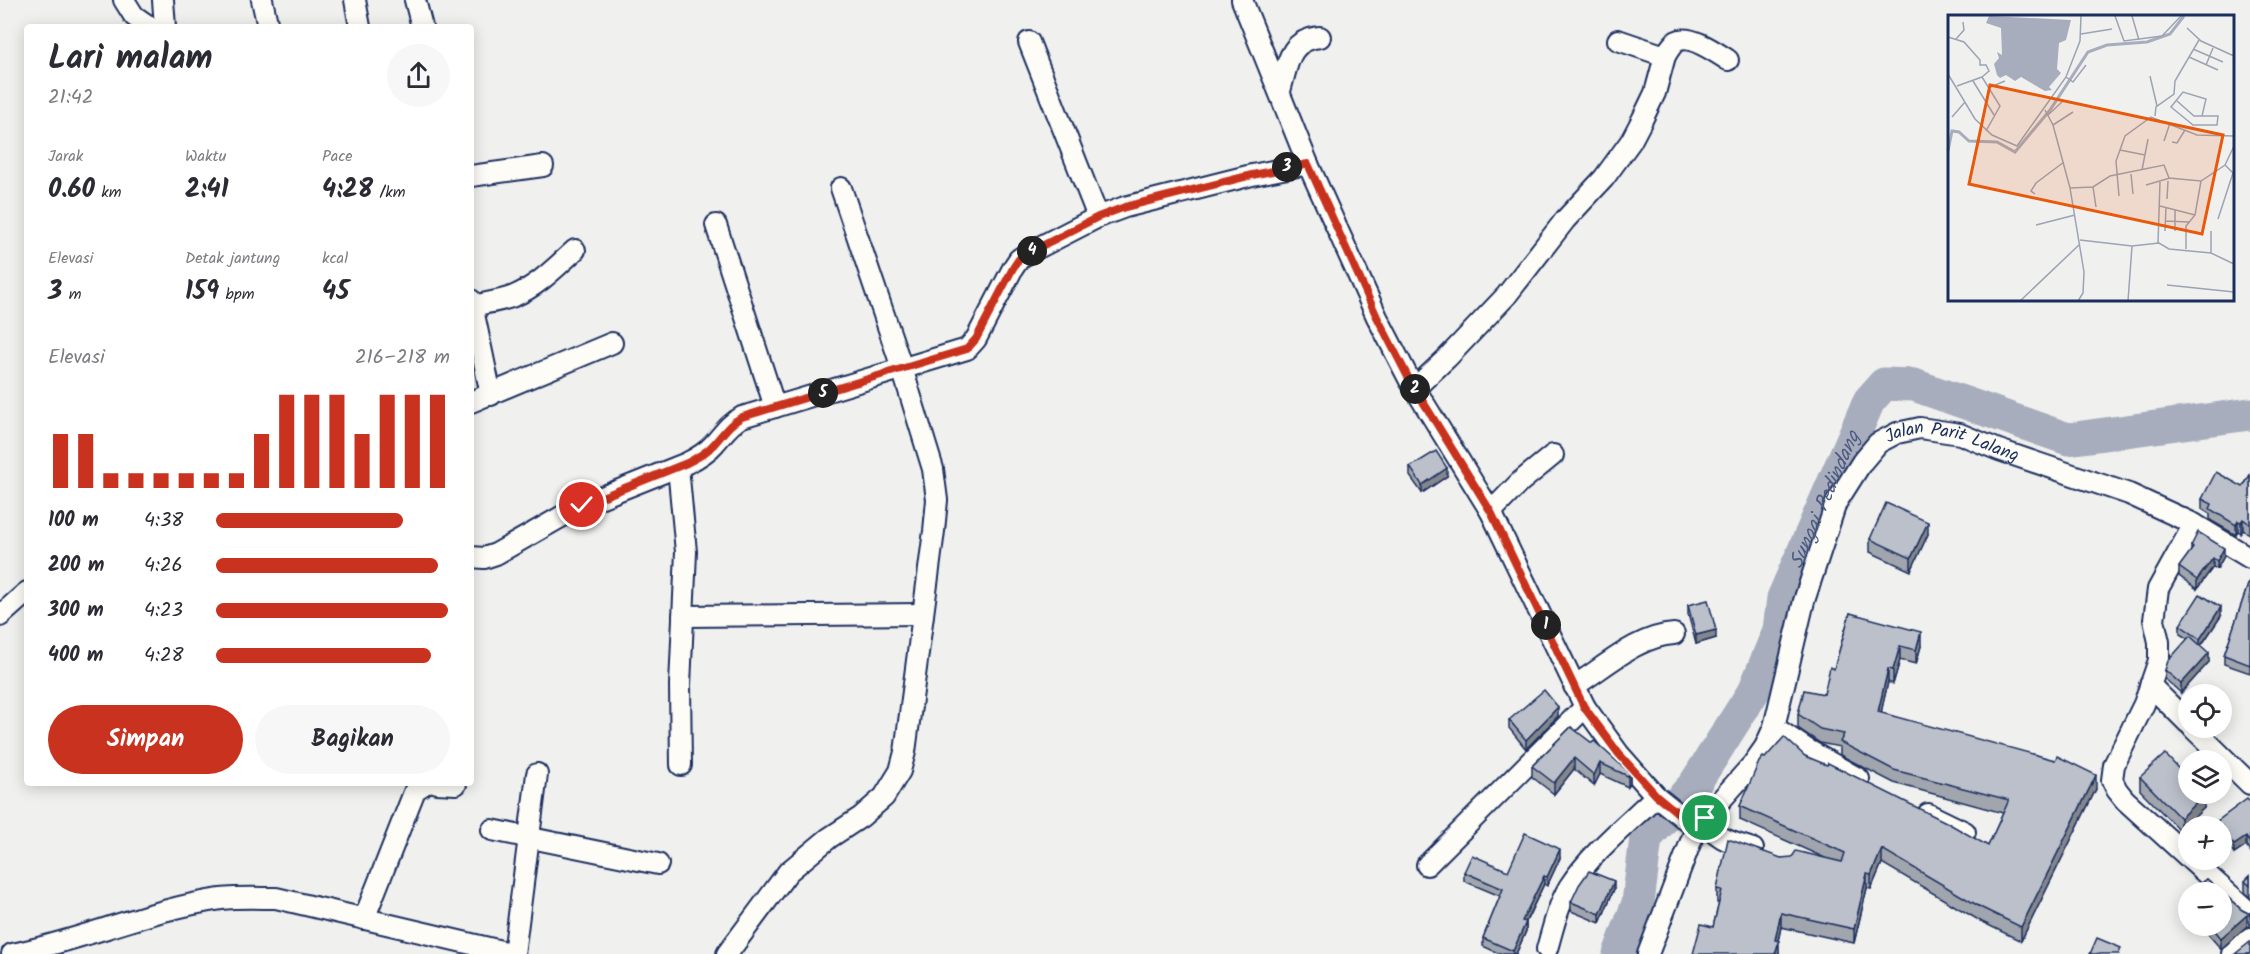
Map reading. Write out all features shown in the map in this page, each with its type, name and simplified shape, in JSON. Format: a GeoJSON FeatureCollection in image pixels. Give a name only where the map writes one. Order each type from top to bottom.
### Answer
{"type":"FeatureCollection","features":[{"type":"Feature","properties":{"kind":"street"},"geometry":{"type":"LineString","coordinates":[[124,0],[134,16],[146,24]]}},
{"type":"Feature","properties":{"kind":"street"},"geometry":{"type":"LineString","coordinates":[[262,0],[267,24]]}},
{"type":"Feature","properties":{"kind":"street"},"geometry":{"type":"LineString","coordinates":[[355,0],[359,24]]}},
{"type":"Feature","properties":{"kind":"street"},"geometry":{"type":"LineString","coordinates":[[415,0],[421,24]]}},
{"type":"Feature","properties":{"kind":"street"},"geometry":{"type":"LineString","coordinates":[[1242,0],[1308,164],[1377,317],[1414,388],[1491,512],[1584,707],[1619,754],[1659,798],[1679,812],[1710,828],[1718,836],[1767,854]]}},
{"type":"Feature","properties":{"kind":"street"},"geometry":{"type":"LineString","coordinates":[[163,13],[176,24]]}},
{"type":"Feature","properties":{"kind":"street"},"geometry":{"type":"LineString","coordinates":[[1280,91],[1296,46],[1306,39],[1320,37]]}},
{"type":"Feature","properties":{"kind":"street"},"geometry":{"type":"LineString","coordinates":[[1414,388],[1447,358],[1506,296],[1565,220],[1604,178],[1631,141],[1655,93],[1665,56],[1676,42],[1684,39],[1702,44],[1728,60]]}},
{"type":"Feature","properties":{"kind":"street"},"geometry":{"type":"LineString","coordinates":[[1618,40],[1665,56]]}},
{"type":"Feature","properties":{"kind":"street"},"geometry":{"type":"LineString","coordinates":[[1029,42],[1098,217]]}},
{"type":"Feature","properties":{"kind":"street"},"geometry":{"type":"LineString","coordinates":[[474,556],[484,558],[496,554],[582,505],[703,455],[734,422],[752,414],[967,349],[976,339],[1019,259],[1098,217],[1125,207],[1252,175],[1308,164]]}},
{"type":"Feature","properties":{"kind":"street"},"geometry":{"type":"LineString","coordinates":[[474,176],[543,166]]}},
{"type":"Feature","properties":{"kind":"street"},"geometry":{"type":"LineString","coordinates":[[727,954],[788,872],[829,838],[873,807],[892,786],[900,771],[905,752],[936,500],[933,469],[902,368],[841,188]]}},
{"type":"Feature","properties":{"kind":"street"},"geometry":{"type":"LineString","coordinates":[[716,225],[775,407]]}},
{"type":"Feature","properties":{"kind":"street"},"geometry":{"type":"LineString","coordinates":[[474,303],[504,299],[521,292],[543,279],[575,250]]}},
{"type":"Feature","properties":{"kind":"street"},"geometry":{"type":"LineString","coordinates":[[474,313],[491,395]]}},
{"type":"Feature","properties":{"kind":"street"},"geometry":{"type":"LineString","coordinates":[[474,401],[612,343]]}},
{"type":"Feature","properties":{"kind":"street","name":"Jalan Parit Lalang"},"geometry":{"type":"LineString","coordinates":[[1648,954],[1701,823],[1753,764],[1774,727],[1804,601],[1836,503],[1878,443],[1897,433],[1920,428],[1960,434],[1999,450],[2129,494],[2194,524],[2250,558]]}},
{"type":"Feature","properties":{"kind":"street"},"geometry":{"type":"LineString","coordinates":[[1491,512],[1520,482],[1553,455]]}},
{"type":"Feature","properties":{"kind":"street"},"geometry":{"type":"LineString","coordinates":[[678,466],[686,552],[680,685],[681,765]]}},
{"type":"Feature","properties":{"kind":"street"},"geometry":{"type":"LineString","coordinates":[[2178,847],[2126,800],[2112,780],[2114,765],[2144,704],[2160,651],[2154,620],[2158,589],[2194,524]]}},
{"type":"Feature","properties":{"kind":"street"},"geometry":{"type":"LineString","coordinates":[[0,616],[24,595]]}},
{"type":"Feature","properties":{"kind":"street"},"geometry":{"type":"LineString","coordinates":[[683,616],[923,614]]}},
{"type":"Feature","properties":{"kind":"street"},"geometry":{"type":"LineString","coordinates":[[1574,686],[1647,641],[1674,634]]}},
{"type":"Feature","properties":{"kind":"street"},"geometry":{"type":"LineString","coordinates":[[2150,685],[2178,713]]}},
{"type":"Feature","properties":{"kind":"street"},"geometry":{"type":"LineString","coordinates":[[1427,865],[1584,707]]}},
{"type":"Feature","properties":{"kind":"street"},"geometry":{"type":"LineString","coordinates":[[1774,727],[1842,771],[1873,786]]}},
{"type":"Feature","properties":{"kind":"street"},"geometry":{"type":"LineString","coordinates":[[2203,738],[2250,784]]}},
{"type":"Feature","properties":{"kind":"street"},"geometry":{"type":"LineString","coordinates":[[12,954],[220,899],[276,898],[514,954],[537,774]]}},
{"type":"Feature","properties":{"kind":"street"},"geometry":{"type":"LineString","coordinates":[[364,919],[415,790],[421,786]]}},
{"type":"Feature","properties":{"kind":"street"},"geometry":{"type":"LineString","coordinates":[[1547,949],[1558,910],[1569,888],[1586,865],[1659,798]]}},
{"type":"Feature","properties":{"kind":"street"},"geometry":{"type":"LineString","coordinates":[[1914,807],[1965,832]]}},
{"type":"Feature","properties":{"kind":"street"},"geometry":{"type":"LineString","coordinates":[[492,830],[658,864]]}},
{"type":"Feature","properties":{"kind":"street"},"geometry":{"type":"LineString","coordinates":[[2203,870],[2250,914]]}},
{"type":"Feature","properties":{"kind":"street"},"geometry":{"type":"LineString","coordinates":[[2232,954],[2250,938]]}},
{"type":"Feature","properties":{"kind":"building"},"geometry":{"type":"Polygon","coordinates":[[[1436,451],[1447,468],[1422,485],[1410,467],[1436,451]]]}},
{"type":"Feature","properties":{"kind":"building"},"geometry":{"type":"Polygon","coordinates":[[[2216,472],[2243,487],[2250,475],[2250,524],[2243,519],[2236,525],[2210,509],[2212,504],[2202,499],[2216,472]]]}},
{"type":"Feature","properties":{"kind":"building"},"geometry":{"type":"Polygon","coordinates":[[[1886,503],[1928,522],[1911,558],[1870,539],[1886,503]]]}},
{"type":"Feature","properties":{"kind":"building"},"geometry":{"type":"Polygon","coordinates":[[[2198,532],[2224,548],[2217,561],[2213,558],[2197,580],[2179,567],[2193,548],[2191,546],[2198,532]]]}},
{"type":"Feature","properties":{"kind":"building"},"geometry":{"type":"Polygon","coordinates":[[[2250,579],[2250,665],[2224,655],[2250,579]]]}},
{"type":"Feature","properties":{"kind":"building"},"geometry":{"type":"Polygon","coordinates":[[[2200,594],[2221,607],[2200,639],[2180,625],[2200,594]]]}},
{"type":"Feature","properties":{"kind":"building"},"geometry":{"type":"Polygon","coordinates":[[[1708,600],[1716,630],[1696,635],[1688,605],[1708,600]]]}},
{"type":"Feature","properties":{"kind":"building"},"geometry":{"type":"Polygon","coordinates":[[[1850,613],[1921,632],[1916,650],[1900,646],[1893,670],[1888,669],[1878,712],[2055,760],[2057,756],[2096,775],[2021,927],[1982,908],[1882,849],[1871,875],[1867,874],[1854,929],[1781,913],[1775,940],[1779,941],[1775,954],[1693,954],[1701,924],[1713,927],[1722,890],[1717,889],[1728,839],[1781,858],[1792,857],[1796,851],[1842,862],[1845,853],[1740,806],[1759,762],[1784,737],[1805,756],[1827,765],[1828,763],[1946,822],[1988,846],[2009,800],[1894,770],[1840,742],[1844,734],[1820,729],[1798,714],[1804,690],[1824,694],[1830,667],[1834,669],[1850,613]]]}},
{"type":"Feature","properties":{"kind":"building"},"geometry":{"type":"Polygon","coordinates":[[[2190,636],[2209,653],[2181,684],[2165,670],[2168,661],[2190,636]]]}},
{"type":"Feature","properties":{"kind":"building"},"geometry":{"type":"Polygon","coordinates":[[[1544,690],[1558,707],[1526,740],[1509,720],[1544,690]]]}},
{"type":"Feature","properties":{"kind":"building"},"geometry":{"type":"Polygon","coordinates":[[[1571,727],[1592,743],[1594,741],[1630,773],[1628,776],[1600,763],[1594,775],[1574,758],[1554,783],[1532,766],[1571,727]]]}},
{"type":"Feature","properties":{"kind":"building"},"geometry":{"type":"Polygon","coordinates":[[[2165,754],[2178,768],[2178,804],[2195,804],[2182,816],[2178,816],[2140,777],[2165,754]]]}},
{"type":"Feature","properties":{"kind":"building"},"geometry":{"type":"Polygon","coordinates":[[[2247,799],[2250,802],[2250,843],[2246,837],[2234,845],[2232,842],[2232,816],[2224,816],[2247,799]]]}},
{"type":"Feature","properties":{"kind":"building"},"geometry":{"type":"Polygon","coordinates":[[[1525,833],[1560,849],[1522,921],[1526,922],[1513,951],[1483,938],[1503,889],[1464,872],[1472,855],[1508,871],[1525,833]]]}},
{"type":"Feature","properties":{"kind":"building"},"geometry":{"type":"Polygon","coordinates":[[[1589,871],[1614,881],[1600,914],[1571,902],[1589,871]]]}},
{"type":"Feature","properties":{"kind":"building"},"geometry":{"type":"Polygon","coordinates":[[[2250,876],[2250,886],[2245,881],[2250,876]]]}},
{"type":"Feature","properties":{"kind":"building"},"geometry":{"type":"Polygon","coordinates":[[[2232,901],[2242,910],[2250,913],[2232,928],[2232,901]]]}},
{"type":"Feature","properties":{"kind":"building"},"geometry":{"type":"Polygon","coordinates":[[[2097,938],[2121,948],[2119,954],[2090,954],[2097,938]]]}},
{"type":"Feature","properties":{"kind":"building"},"geometry":{"type":"Polygon","coordinates":[[[2250,942],[2250,954],[2235,954],[2250,942]]]}},
{"type":"Feature","properties":{"kind":"waterway","name":"Sungai Pedindang"},"geometry":{"type":"LineString","coordinates":[[1619,954],[1638,903],[1646,838],[1694,785],[1755,689],[1779,630],[1783,598],[1869,401],[1884,384],[1914,385],[2068,439],[2250,414]]}},
{"type":"Feature","properties":{"kind":"route"},"geometry":{"type":"LineString","coordinates":[[582,505],[703,455],[714,445],[726,428],[742,417],[908,366],[960,353],[972,345],[976,339],[1019,259],[1098,217],[1125,207],[1252,175],[1308,164],[1377,317],[1409,379],[1491,512],[1584,707],[1619,754],[1661,801],[1679,812],[1696,828],[1705,818]]}}]}
